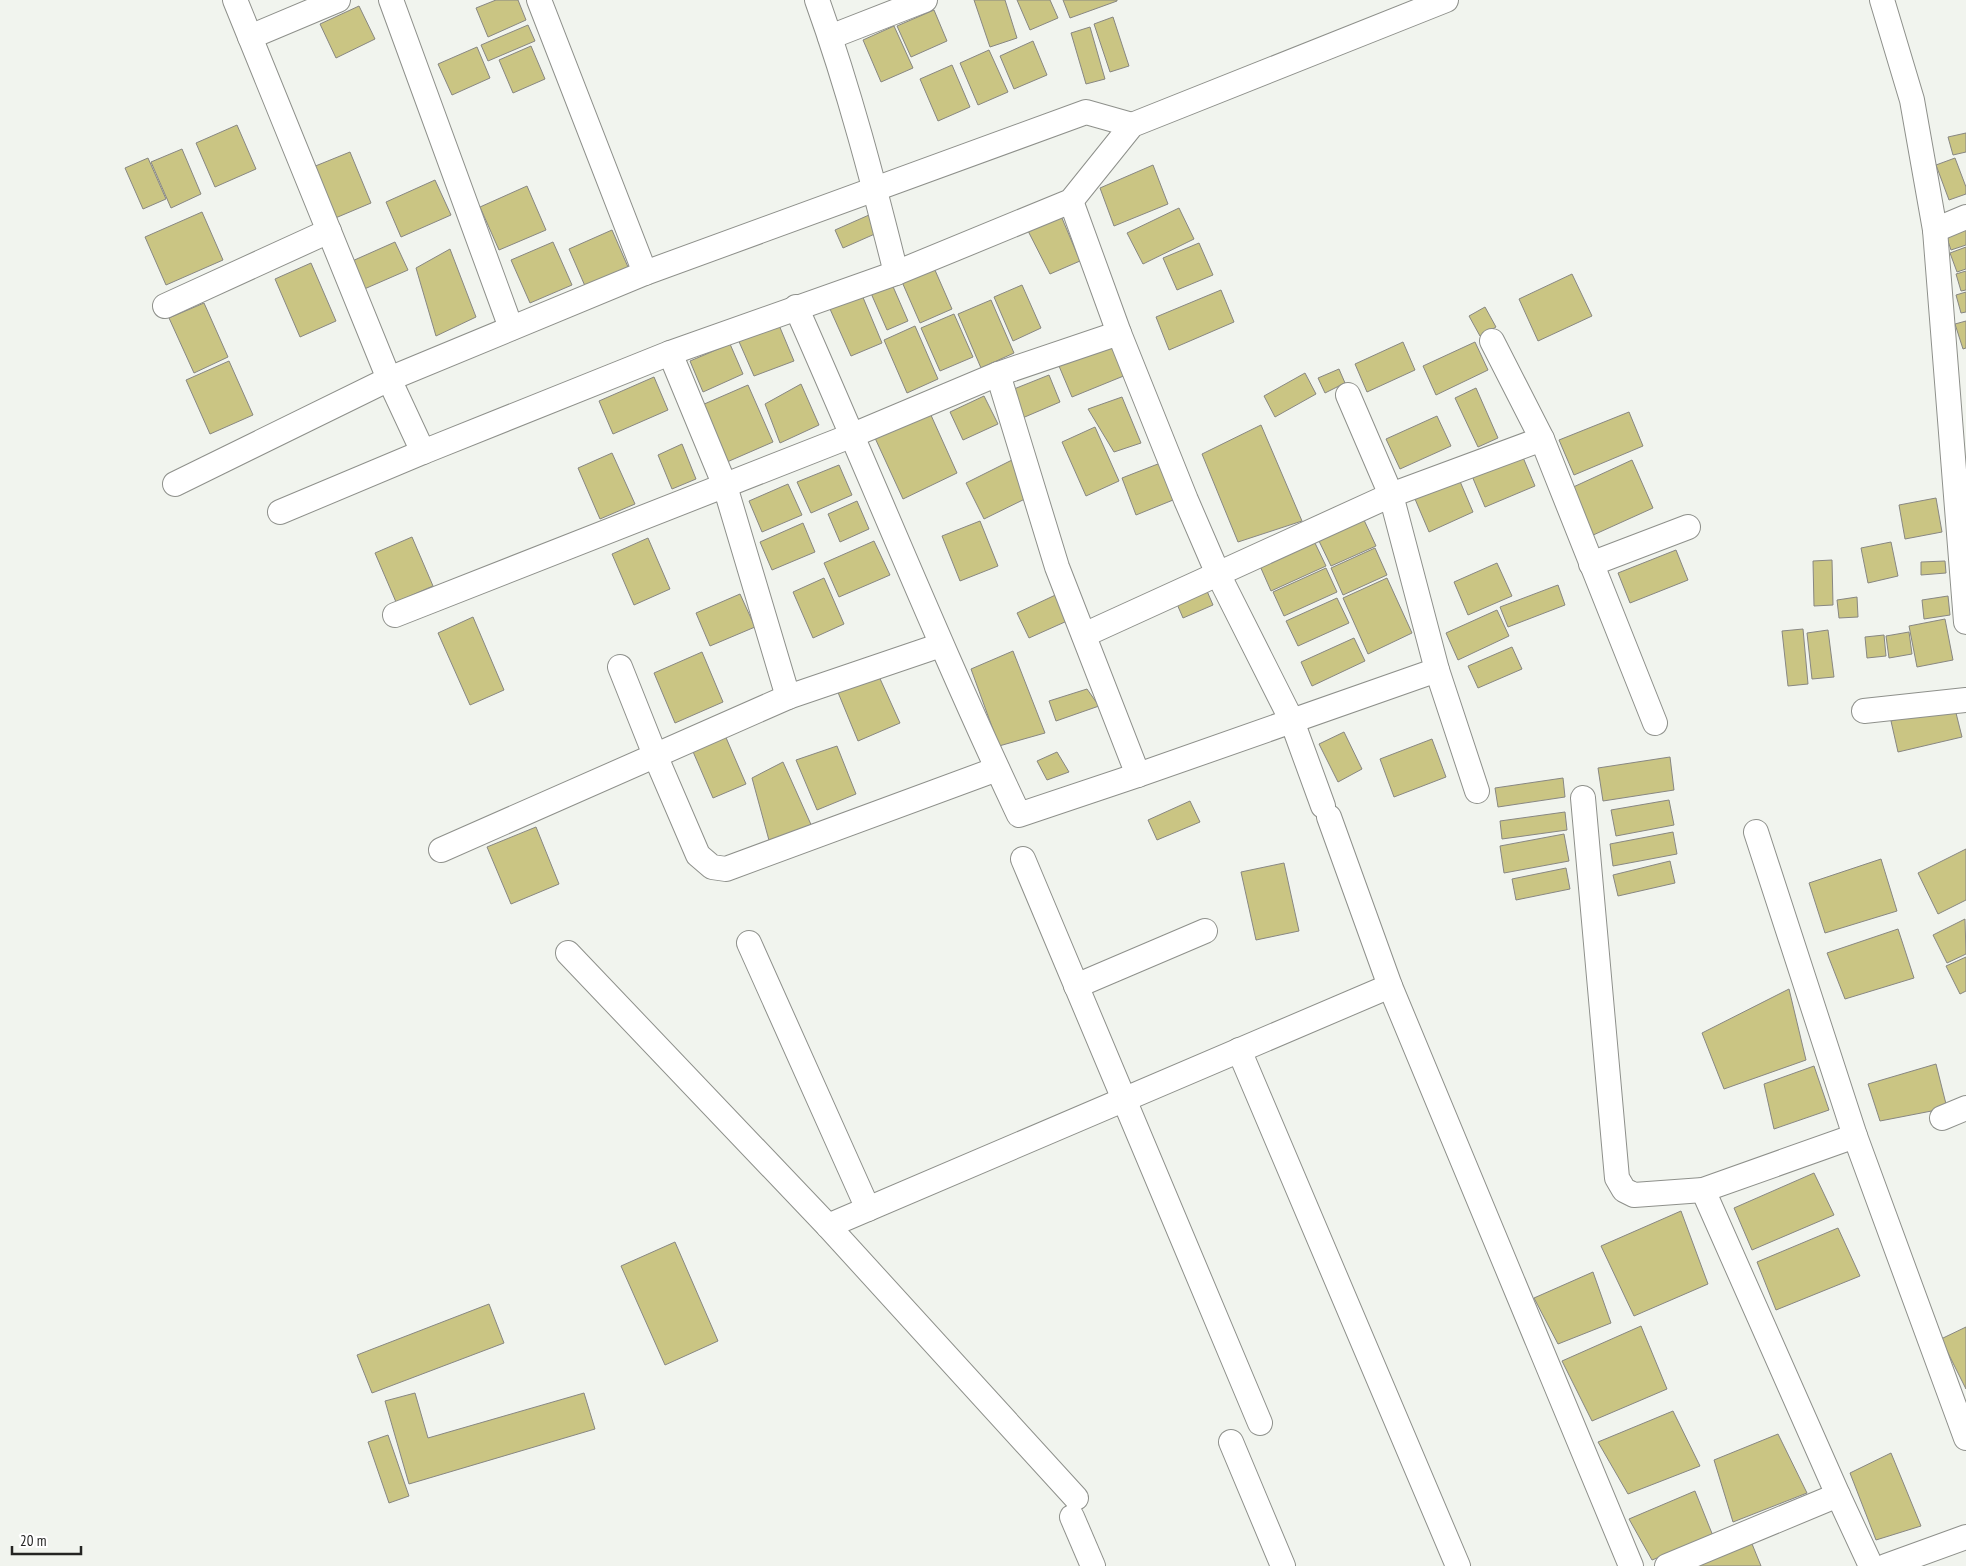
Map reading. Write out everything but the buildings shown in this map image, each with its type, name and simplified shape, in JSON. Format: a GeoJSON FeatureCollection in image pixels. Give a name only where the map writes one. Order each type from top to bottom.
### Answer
{"type":"FeatureCollection","features":[{"type":"Feature","properties":{"kind":"street"},"geometry":{"type":"LineString","coordinates":[[235,0],[389,378],[423,452]]}},
{"type":"Feature","properties":{"kind":"street"},"geometry":{"type":"LineString","coordinates":[[250,37],[338,0]]}},
{"type":"Feature","properties":{"kind":"street"},"geometry":{"type":"LineString","coordinates":[[391,0],[511,328]]}},
{"type":"Feature","properties":{"kind":"street"},"geometry":{"type":"LineString","coordinates":[[539,0],[645,273]]}},
{"type":"Feature","properties":{"kind":"street"},"geometry":{"type":"LineString","coordinates":[[817,0],[830,37],[874,188],[896,273]]}},
{"type":"Feature","properties":{"kind":"street"},"geometry":{"type":"LineString","coordinates":[[830,37],[925,0]]}},
{"type":"Feature","properties":{"kind":"street"},"geometry":{"type":"LineString","coordinates":[[280,512],[423,452],[670,353],[896,273],[1071,201],[1132,125],[1446,0]]}},
{"type":"Feature","properties":{"kind":"street"},"geometry":{"type":"LineString","coordinates":[[1882,0],[1912,100],[1935,230],[1966,622]]}},
{"type":"Feature","properties":{"kind":"street"},"geometry":{"type":"LineString","coordinates":[[175,484],[389,378],[645,273],[1086,112],[1132,125]]}},
{"type":"Feature","properties":{"kind":"street"},"geometry":{"type":"LineString","coordinates":[[1071,201],[1119,333],[1186,500],[1218,574],[1292,721],[1390,986],[1631,1566]]}},
{"type":"Feature","properties":{"kind":"street"},"geometry":{"type":"LineString","coordinates":[[1935,230],[1966,217]]}},
{"type":"Feature","properties":{"kind":"street"},"geometry":{"type":"LineString","coordinates":[[165,306],[329,231]]}},
{"type":"Feature","properties":{"kind":"street"},"geometry":{"type":"LineString","coordinates":[[796,307],[853,435],[941,645],[1018,815],[1138,776],[1437,670]]}},
{"type":"Feature","properties":{"kind":"street"},"geometry":{"type":"LineString","coordinates":[[395,615],[853,435],[998,374],[1119,333]]}},
{"type":"Feature","properties":{"kind":"street"},"geometry":{"type":"LineString","coordinates":[[1492,341],[1542,439],[1655,723]]}},
{"type":"Feature","properties":{"kind":"street"},"geometry":{"type":"LineString","coordinates":[[670,353],[725,486],[788,697]]}},
{"type":"Feature","properties":{"kind":"street"},"geometry":{"type":"LineString","coordinates":[[998,374],[1057,567],[1138,776]]}},
{"type":"Feature","properties":{"kind":"street"},"geometry":{"type":"LineString","coordinates":[[1348,395],[1391,495],[1437,670],[1477,791]]}},
{"type":"Feature","properties":{"kind":"street"},"geometry":{"type":"LineString","coordinates":[[1084,635],[1391,495],[1542,439]]}},
{"type":"Feature","properties":{"kind":"street"},"geometry":{"type":"LineString","coordinates":[[1592,564],[1688,527]]}},
{"type":"Feature","properties":{"kind":"street"},"geometry":{"type":"LineString","coordinates":[[441,850],[788,697],[941,645]]}},
{"type":"Feature","properties":{"kind":"street"},"geometry":{"type":"LineString","coordinates":[[620,667],[698,855],[712,867],[726,868],[997,769]]}},
{"type":"Feature","properties":{"kind":"street"},"geometry":{"type":"LineString","coordinates":[[1864,711],[1966,700]]}},
{"type":"Feature","properties":{"kind":"street"},"geometry":{"type":"LineString","coordinates":[[1582,798],[1616,1178],[1624,1190],[1634,1195],[1703,1190],[1855,1136]]}},
{"type":"Feature","properties":{"kind":"street"},"geometry":{"type":"LineString","coordinates":[[1756,832],[1855,1136],[1966,1438]]}},
{"type":"Feature","properties":{"kind":"street"},"geometry":{"type":"LineString","coordinates":[[1023,859],[1260,1423]]}},
{"type":"Feature","properties":{"kind":"street"},"geometry":{"type":"LineString","coordinates":[[1076,986],[1205,931]]}},
{"type":"Feature","properties":{"kind":"street"},"geometry":{"type":"LineString","coordinates":[[749,944],[868,1209]]}},
{"type":"Feature","properties":{"kind":"street"},"geometry":{"type":"LineString","coordinates":[[568,953],[828,1226],[1074,1507],[1093,1566]]}},
{"type":"Feature","properties":{"kind":"street"},"geometry":{"type":"LineString","coordinates":[[828,1226],[1390,986]]}},
{"type":"Feature","properties":{"kind":"street"},"geometry":{"type":"LineString","coordinates":[[1239,1050],[1458,1566]]}},
{"type":"Feature","properties":{"kind":"street"},"geometry":{"type":"LineString","coordinates":[[1942,1118],[1966,1108]]}},
{"type":"Feature","properties":{"kind":"street"},"geometry":{"type":"LineString","coordinates":[[1703,1190],[1871,1566]]}},
{"type":"Feature","properties":{"kind":"street"},"geometry":{"type":"LineString","coordinates":[[1231,1442],[1284,1566]]}},
{"type":"Feature","properties":{"kind":"street"},"geometry":{"type":"LineString","coordinates":[[1667,1566],[1838,1495]]}},
{"type":"Feature","properties":{"kind":"street"},"geometry":{"type":"LineString","coordinates":[[1886,1566],[1966,1537]]}}]}
